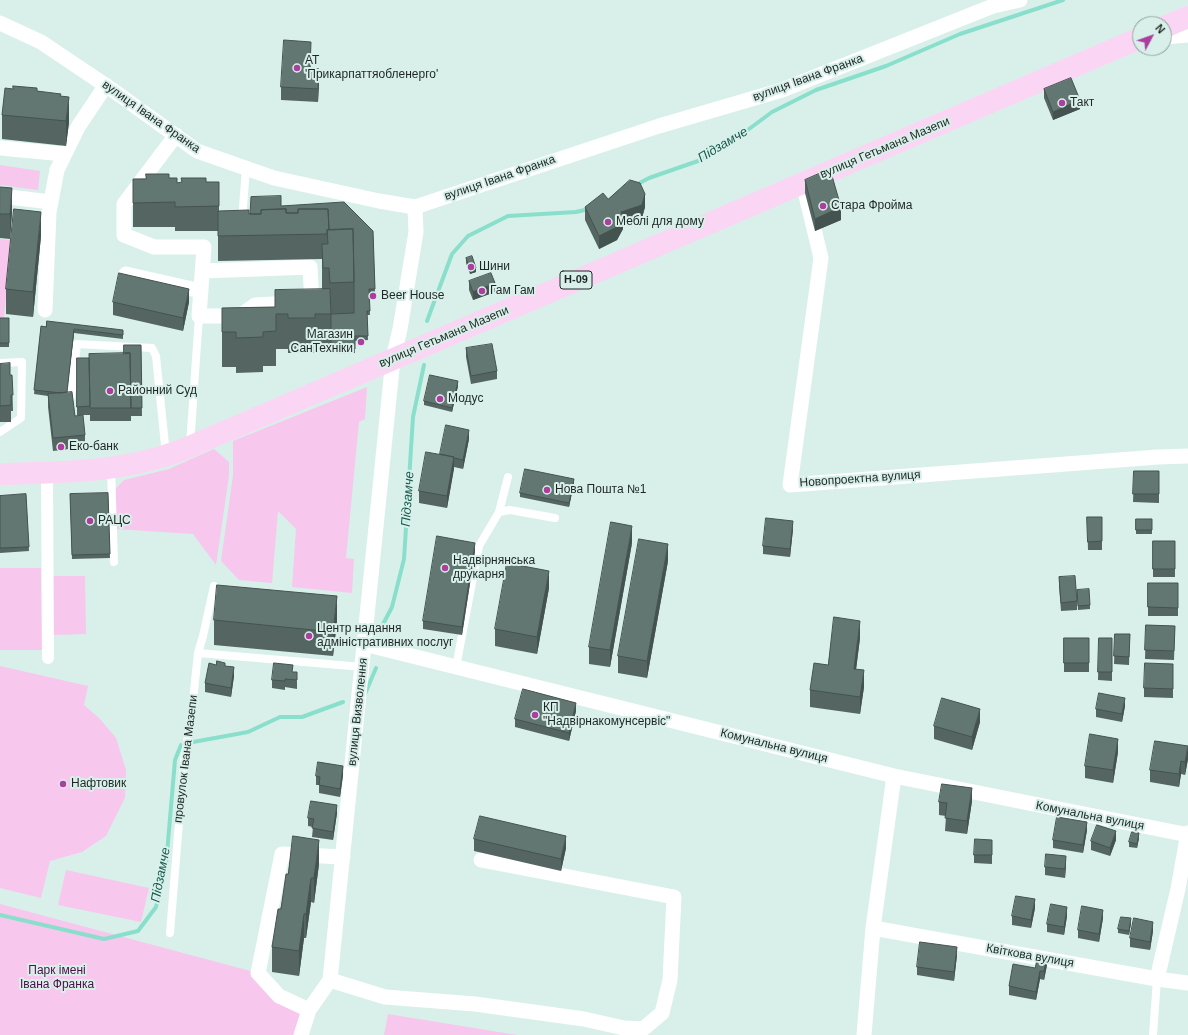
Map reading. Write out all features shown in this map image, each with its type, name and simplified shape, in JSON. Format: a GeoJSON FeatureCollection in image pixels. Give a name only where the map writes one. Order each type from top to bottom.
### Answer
{"type":"FeatureCollection","features":[{"type":"Feature","properties":{"kind":"main road"},"geometry":{"type":"LineString","coordinates":[[1172,24],[1188,17]]}},
{"type":"Feature","properties":{"kind":"main road","name":"вулиця Гетьмана Мазепи"},"geometry":{"type":"LineString","coordinates":[[0,474],[82,472],[144,462],[166,456],[1132,41]]}},
{"type":"Feature","properties":{"kind":"street","name":"вулиця Івана Франка"},"geometry":{"type":"LineString","coordinates":[[0,23],[41,42],[106,85],[197,151],[282,179],[379,201],[415,206],[659,126],[782,90],[994,3],[1020,0]]}},
{"type":"Feature","properties":{"kind":"street"},"geometry":{"type":"LineString","coordinates":[[1172,36],[1188,35]]}},
{"type":"Feature","properties":{"kind":"street"},"geometry":{"type":"LineString","coordinates":[[45,310],[49,219],[57,170],[78,127],[106,85]]}},
{"type":"Feature","properties":{"kind":"street"},"geometry":{"type":"LineString","coordinates":[[176,135],[124,204],[124,235],[154,247],[204,247],[202,272],[201,291],[199,316],[240,316],[255,304],[312,302],[310,267],[202,272]]}},
{"type":"Feature","properties":{"kind":"street"},"geometry":{"type":"LineString","coordinates":[[0,148],[64,154]]}},
{"type":"Feature","properties":{"kind":"street","name":"Новопроектна вулиця"},"geometry":{"type":"LineString","coordinates":[[802,183],[821,258],[790,485],[1143,458],[1188,456]]}},
{"type":"Feature","properties":{"kind":"street"},"geometry":{"type":"LineString","coordinates":[[0,196],[51,202]]}},
{"type":"Feature","properties":{"kind":"street","name":"вулиця Визволення"},"geometry":{"type":"LineString","coordinates":[[301,1035],[309,1010],[330,980],[363,667],[364,644],[393,358],[400,328],[416,232],[415,206]]}},
{"type":"Feature","properties":{"kind":"street"},"geometry":{"type":"LineString","coordinates":[[126,274],[201,291]]}},
{"type":"Feature","properties":{"kind":"street"},"geometry":{"type":"LineString","coordinates":[[47,473],[48,658]]}},
{"type":"Feature","properties":{"kind":"street","name":"Комунальна вулиця"},"geometry":{"type":"LineString","coordinates":[[364,644],[894,776],[1188,835]]}},
{"type":"Feature","properties":{"kind":"street"},"geometry":{"type":"LineString","coordinates":[[864,1035],[873,928],[894,776]]}},
{"type":"Feature","properties":{"kind":"street"},"geometry":{"type":"LineString","coordinates":[[1157,979],[1178,890],[1188,835]]}},
{"type":"Feature","properties":{"kind":"street"},"geometry":{"type":"LineString","coordinates":[[309,1010],[279,996],[258,973],[282,854],[343,857]]}},
{"type":"Feature","properties":{"kind":"street"},"geometry":{"type":"LineString","coordinates":[[330,980],[385,997],[475,1004],[584,1020],[624,1032],[643,1029],[662,1013],[670,980],[674,897],[481,860]]}},
{"type":"Feature","properties":{"kind":"street","name":"Квіткова вулиця"},"geometry":{"type":"LineString","coordinates":[[873,928],[1157,979],[1188,983]]}},
{"type":"Feature","properties":{"kind":"lane"},"geometry":{"type":"LineString","coordinates":[[242,230],[246,168]]}},
{"type":"Feature","properties":{"kind":"lane"},"geometry":{"type":"LineString","coordinates":[[189,446],[199,316]]}},
{"type":"Feature","properties":{"kind":"lane"},"geometry":{"type":"LineString","coordinates":[[71,397],[77,344],[152,348],[156,356],[166,456]]}},
{"type":"Feature","properties":{"kind":"lane"},"geometry":{"type":"LineString","coordinates":[[0,363],[22,362],[21,418],[0,432]]}},
{"type":"Feature","properties":{"kind":"lane"},"geometry":{"type":"LineString","coordinates":[[110,468],[114,562]]}},
{"type":"Feature","properties":{"kind":"lane"},"geometry":{"type":"LineString","coordinates":[[456,667],[480,546],[499,512],[508,477]]}},
{"type":"Feature","properties":{"kind":"lane"},"geometry":{"type":"LineString","coordinates":[[499,512],[510,510],[555,518]]}},
{"type":"Feature","properties":{"kind":"lane","name":"провулок Івана Мазепи"},"geometry":{"type":"LineString","coordinates":[[170,933],[184,761],[192,710],[198,653],[214,586]]}},
{"type":"Feature","properties":{"kind":"lane"},"geometry":{"type":"LineString","coordinates":[[198,653],[363,667]]}},
{"type":"Feature","properties":{"kind":"lane"},"geometry":{"type":"LineString","coordinates":[[1153,1035],[1157,979]]}},
{"type":"Feature","properties":{"kind":"green space"},"geometry":{"type":"Polygon","coordinates":[[[0,165],[40,171],[38,190],[0,185],[0,165]]]}},
{"type":"Feature","properties":{"kind":"green space"},"geometry":{"type":"Polygon","coordinates":[[[0,239],[11,240],[4,318],[0,318],[0,239]]]}},
{"type":"Feature","properties":{"kind":"green space"},"geometry":{"type":"Polygon","coordinates":[[[367,387],[365,419],[359,422],[346,558],[354,559],[352,593],[292,587],[296,529],[278,511],[272,583],[239,580],[221,561],[233,475],[233,441],[367,387]]]}},
{"type":"Feature","properties":{"kind":"green space"},"geometry":{"type":"Polygon","coordinates":[[[214,449],[229,462],[229,476],[216,565],[193,534],[116,529],[114,490],[124,480],[169,469],[214,449]]]}},
{"type":"Feature","properties":{"kind":"green space"},"geometry":{"type":"Polygon","coordinates":[[[0,568],[41,568],[42,650],[0,650],[0,568]]]}},
{"type":"Feature","properties":{"kind":"green space"},"geometry":{"type":"Polygon","coordinates":[[[53,576],[85,576],[86,634],[52,635],[53,576]]]}},
{"type":"Feature","properties":{"kind":"green space","name":"Нафтовик"},"geometry":{"type":"Polygon","coordinates":[[[0,666],[88,686],[84,705],[100,719],[116,738],[126,770],[125,798],[106,836],[82,852],[50,861],[41,898],[0,888],[0,666]]]}},
{"type":"Feature","properties":{"kind":"green space"},"geometry":{"type":"Polygon","coordinates":[[[66,870],[149,888],[141,922],[58,905],[66,870]]]}},
{"type":"Feature","properties":{"kind":"green space","name":"Парк імені Івана Франка"},"geometry":{"type":"Polygon","coordinates":[[[0,904],[258,973],[309,1010],[301,1035],[0,1035],[0,904]]]}},
{"type":"Feature","properties":{"kind":"green space"},"geometry":{"type":"Polygon","coordinates":[[[388,1014],[517,1035],[384,1035],[388,1014]]]}},
{"type":"Feature","properties":{"kind":"building","name":"АТ 'Прикарпаттяобленерго'"},"geometry":{"type":"Polygon","coordinates":[[[284,40],[311,42],[310,68],[319,69],[318,89],[281,87],[284,40]]]}},
{"type":"Feature","properties":{"kind":"building"},"geometry":{"type":"Polygon","coordinates":[[[1071,78],[1080,100],[1053,112],[1044,89],[1071,78]]]}},
{"type":"Feature","properties":{"kind":"building"},"geometry":{"type":"Polygon","coordinates":[[[13,86],[37,88],[37,91],[61,94],[60,96],[69,97],[66,121],[2,115],[5,88],[13,89],[13,86]]]}},
{"type":"Feature","properties":{"kind":"building","name":"Стара Фройма"},"geometry":{"type":"Polygon","coordinates":[[[830,169],[841,207],[815,219],[805,180],[830,169]]]}},
{"type":"Feature","properties":{"kind":"building"},"geometry":{"type":"Polygon","coordinates":[[[146,174],[169,174],[169,178],[177,178],[177,183],[182,182],[181,178],[206,178],[206,182],[219,182],[219,206],[175,207],[175,202],[133,203],[133,179],[146,179],[146,174]]]}},
{"type":"Feature","properties":{"kind":"building"},"geometry":{"type":"Polygon","coordinates":[[[630,180],[640,183],[645,194],[642,205],[621,212],[623,217],[617,227],[599,236],[585,207],[603,193],[608,199],[630,180]]]}},
{"type":"Feature","properties":{"kind":"building"},"geometry":{"type":"Polygon","coordinates":[[[0,187],[12,188],[10,214],[0,214],[0,187]]]}},
{"type":"Feature","properties":{"kind":"building"},"geometry":{"type":"Polygon","coordinates":[[[281,196],[281,206],[344,202],[373,231],[375,289],[369,289],[370,311],[367,311],[368,336],[355,336],[355,349],[331,350],[331,314],[354,313],[353,229],[329,230],[328,209],[298,209],[298,213],[286,213],[286,209],[261,210],[261,214],[250,214],[251,197],[281,196]]]}},
{"type":"Feature","properties":{"kind":"building"},"geometry":{"type":"Polygon","coordinates":[[[14,209],[41,212],[33,292],[6,289],[14,209]]]}},
{"type":"Feature","properties":{"kind":"building"},"geometry":{"type":"Polygon","coordinates":[[[286,209],[286,213],[298,213],[298,209],[328,209],[329,230],[327,230],[327,234],[218,236],[218,211],[249,210],[249,214],[261,214],[261,210],[286,209]]]}},
{"type":"Feature","properties":{"kind":"building"},"geometry":{"type":"Polygon","coordinates":[[[353,229],[354,282],[330,283],[329,268],[323,268],[322,244],[328,244],[327,230],[353,229]]]}},
{"type":"Feature","properties":{"kind":"building"},"geometry":{"type":"Polygon","coordinates":[[[472,256],[476,268],[470,270],[466,258],[472,256]]]}},
{"type":"Feature","properties":{"kind":"building"},"geometry":{"type":"Polygon","coordinates":[[[119,273],[189,289],[183,318],[113,302],[119,273]]]}},
{"type":"Feature","properties":{"kind":"building"},"geometry":{"type":"Polygon","coordinates":[[[491,273],[495,283],[473,292],[469,281],[491,273]]]}},
{"type":"Feature","properties":{"kind":"building"},"geometry":{"type":"Polygon","coordinates":[[[330,289],[331,314],[315,314],[315,318],[288,318],[288,314],[276,314],[276,331],[263,332],[263,337],[236,338],[236,332],[222,332],[222,308],[275,307],[275,290],[330,289]]]}},
{"type":"Feature","properties":{"kind":"building"},"geometry":{"type":"Polygon","coordinates":[[[0,318],[9,318],[9,343],[0,343],[0,318]]]}},
{"type":"Feature","properties":{"kind":"building"},"geometry":{"type":"Polygon","coordinates":[[[47,321],[123,330],[123,335],[74,329],[67,392],[61,393],[34,390],[41,326],[46,327],[47,321]]]}},
{"type":"Feature","properties":{"kind":"building"},"geometry":{"type":"Polygon","coordinates":[[[492,344],[497,371],[471,376],[466,348],[492,344]]]}},
{"type":"Feature","properties":{"kind":"building"},"geometry":{"type":"Polygon","coordinates":[[[124,345],[141,345],[142,408],[131,408],[130,353],[124,354],[124,345]]]}},
{"type":"Feature","properties":{"kind":"building","name":"Районний Суд"},"geometry":{"type":"Polygon","coordinates":[[[130,353],[131,408],[90,408],[89,354],[130,353]]]}},
{"type":"Feature","properties":{"kind":"building"},"geometry":{"type":"Polygon","coordinates":[[[77,358],[89,358],[90,406],[77,407],[77,358]]]}},
{"type":"Feature","properties":{"kind":"building"},"geometry":{"type":"Polygon","coordinates":[[[10,363],[13,395],[11,395],[11,405],[0,406],[0,364],[10,363]]]}},
{"type":"Feature","properties":{"kind":"building","name":"Модус"},"geometry":{"type":"Polygon","coordinates":[[[430,375],[458,381],[452,408],[424,401],[430,375]]]}},
{"type":"Feature","properties":{"kind":"building"},"geometry":{"type":"Polygon","coordinates":[[[72,392],[75,416],[83,415],[85,435],[53,438],[48,394],[72,392]]]}},
{"type":"Feature","properties":{"kind":"building"},"geometry":{"type":"Polygon","coordinates":[[[446,425],[469,430],[463,460],[440,454],[446,425]]]}},
{"type":"Feature","properties":{"kind":"building"},"geometry":{"type":"Polygon","coordinates":[[[426,452],[454,457],[447,496],[419,491],[426,452]]]}},
{"type":"Feature","properties":{"kind":"building","name":"Нова Пошта №1"},"geometry":{"type":"Polygon","coordinates":[[[525,469],[574,479],[569,503],[520,493],[525,469]]]}},
{"type":"Feature","properties":{"kind":"building"},"geometry":{"type":"Polygon","coordinates":[[[1134,471],[1159,471],[1159,494],[1133,494],[1134,471]]]}},
{"type":"Feature","properties":{"kind":"building","name":"РАЦС"},"geometry":{"type":"Polygon","coordinates":[[[108,493],[110,554],[72,555],[70,494],[108,493]]]}},
{"type":"Feature","properties":{"kind":"building"},"geometry":{"type":"Polygon","coordinates":[[[26,494],[29,547],[0,548],[0,496],[26,494]]]}},
{"type":"Feature","properties":{"kind":"building"},"geometry":{"type":"Polygon","coordinates":[[[1087,517],[1102,517],[1102,541],[1088,542],[1087,517]]]}},
{"type":"Feature","properties":{"kind":"building"},"geometry":{"type":"Polygon","coordinates":[[[766,518],[793,521],[790,549],[763,546],[766,518]]]}},
{"type":"Feature","properties":{"kind":"building"},"geometry":{"type":"Polygon","coordinates":[[[1136,519],[1152,519],[1152,530],[1136,530],[1136,519]]]}},
{"type":"Feature","properties":{"kind":"building"},"geometry":{"type":"Polygon","coordinates":[[[611,522],[632,526],[610,650],[589,647],[611,522]]]}},
{"type":"Feature","properties":{"kind":"building"},"geometry":{"type":"Polygon","coordinates":[[[437,536],[475,543],[462,627],[423,621],[437,536]]]}},
{"type":"Feature","properties":{"kind":"building"},"geometry":{"type":"Polygon","coordinates":[[[639,539],[668,544],[647,661],[618,656],[639,539]]]}},
{"type":"Feature","properties":{"kind":"building"},"geometry":{"type":"Polygon","coordinates":[[[1153,541],[1175,541],[1175,569],[1153,569],[1153,541]]]}},
{"type":"Feature","properties":{"kind":"building"},"geometry":{"type":"Polygon","coordinates":[[[507,563],[549,571],[537,637],[495,629],[507,563]]]}},
{"type":"Feature","properties":{"kind":"building"},"geometry":{"type":"Polygon","coordinates":[[[1075,576],[1077,601],[1061,603],[1059,577],[1075,576]]]}},
{"type":"Feature","properties":{"kind":"building"},"geometry":{"type":"Polygon","coordinates":[[[1148,583],[1178,583],[1178,608],[1148,607],[1148,583]]]}},
{"type":"Feature","properties":{"kind":"building"},"geometry":{"type":"Polygon","coordinates":[[[217,585],[337,596],[333,632],[214,620],[217,585]]]}},
{"type":"Feature","properties":{"kind":"building"},"geometry":{"type":"Polygon","coordinates":[[[1089,589],[1090,605],[1078,606],[1077,590],[1089,589]]]}},
{"type":"Feature","properties":{"kind":"building"},"geometry":{"type":"Polygon","coordinates":[[[834,617],[860,621],[854,669],[864,670],[860,697],[810,690],[814,663],[828,665],[834,617]]]}},
{"type":"Feature","properties":{"kind":"building"},"geometry":{"type":"Polygon","coordinates":[[[1146,625],[1175,626],[1174,651],[1145,650],[1146,625]]]}},
{"type":"Feature","properties":{"kind":"building"},"geometry":{"type":"Polygon","coordinates":[[[1115,634],[1130,634],[1129,657],[1114,656],[1115,634]]]}},
{"type":"Feature","properties":{"kind":"building"},"geometry":{"type":"Polygon","coordinates":[[[1064,638],[1089,638],[1089,663],[1064,663],[1064,638]]]}},
{"type":"Feature","properties":{"kind":"building"},"geometry":{"type":"Polygon","coordinates":[[[1099,638],[1112,638],[1112,672],[1098,672],[1099,638]]]}},
{"type":"Feature","properties":{"kind":"building"},"geometry":{"type":"Polygon","coordinates":[[[217,661],[225,663],[225,666],[234,667],[231,688],[205,683],[209,663],[216,665],[217,661]]]}},
{"type":"Feature","properties":{"kind":"building"},"geometry":{"type":"Polygon","coordinates":[[[274,663],[293,665],[292,672],[297,672],[297,680],[272,680],[274,663]]]}},
{"type":"Feature","properties":{"kind":"building"},"geometry":{"type":"Polygon","coordinates":[[[1145,663],[1173,664],[1173,689],[1144,688],[1145,663]]]}},
{"type":"Feature","properties":{"kind":"building"},"geometry":{"type":"Polygon","coordinates":[[[523,689],[576,703],[569,733],[515,719],[523,689]]]}},
{"type":"Feature","properties":{"kind":"building"},"geometry":{"type":"Polygon","coordinates":[[[1099,693],[1125,698],[1122,714],[1096,709],[1099,693]]]}},
{"type":"Feature","properties":{"kind":"building"},"geometry":{"type":"Polygon","coordinates":[[[942,698],[980,709],[972,737],[934,726],[942,698]]]}},
{"type":"Feature","properties":{"kind":"building"},"geometry":{"type":"Polygon","coordinates":[[[1090,734],[1118,739],[1113,770],[1085,766],[1090,734]]]}},
{"type":"Feature","properties":{"kind":"building"},"geometry":{"type":"Polygon","coordinates":[[[1155,741],[1188,746],[1185,762],[1181,761],[1179,774],[1150,770],[1155,741]]]}},
{"type":"Feature","properties":{"kind":"building"},"geometry":{"type":"Polygon","coordinates":[[[318,762],[343,766],[340,789],[319,785],[320,777],[316,776],[318,762]]]}},
{"type":"Feature","properties":{"kind":"building"},"geometry":{"type":"Polygon","coordinates":[[[942,784],[972,788],[967,821],[945,818],[947,803],[939,802],[942,784]]]}},
{"type":"Feature","properties":{"kind":"building"},"geometry":{"type":"Polygon","coordinates":[[[311,801],[337,805],[333,832],[312,828],[314,819],[308,818],[311,801]]]}},
{"type":"Feature","properties":{"kind":"building"},"geometry":{"type":"Polygon","coordinates":[[[480,816],[566,836],[561,859],[474,839],[480,816]]]}},
{"type":"Feature","properties":{"kind":"building"},"geometry":{"type":"Polygon","coordinates":[[[1057,817],[1087,822],[1083,845],[1053,840],[1057,817]]]}},
{"type":"Feature","properties":{"kind":"building"},"geometry":{"type":"Polygon","coordinates":[[[1097,825],[1116,831],[1110,848],[1091,841],[1097,825]]]}},
{"type":"Feature","properties":{"kind":"building"},"geometry":{"type":"Polygon","coordinates":[[[1132,832],[1139,833],[1137,844],[1129,842],[1132,832]]]}},
{"type":"Feature","properties":{"kind":"building"},"geometry":{"type":"Polygon","coordinates":[[[293,836],[319,840],[314,878],[311,878],[299,951],[272,947],[278,909],[281,909],[286,874],[288,874],[293,836]]]}},
{"type":"Feature","properties":{"kind":"building"},"geometry":{"type":"Polygon","coordinates":[[[975,839],[992,840],[992,855],[974,855],[975,839]]]}},
{"type":"Feature","properties":{"kind":"building"},"geometry":{"type":"Polygon","coordinates":[[[1046,854],[1066,856],[1065,869],[1045,867],[1046,854]]]}},
{"type":"Feature","properties":{"kind":"building"},"geometry":{"type":"Polygon","coordinates":[[[1016,896],[1035,899],[1031,920],[1012,916],[1016,896]]]}},
{"type":"Feature","properties":{"kind":"building"},"geometry":{"type":"Polygon","coordinates":[[[1051,904],[1067,907],[1064,927],[1047,924],[1051,904]]]}},
{"type":"Feature","properties":{"kind":"building"},"geometry":{"type":"Polygon","coordinates":[[[1082,906],[1103,910],[1099,934],[1078,930],[1082,906]]]}},
{"type":"Feature","properties":{"kind":"building"},"geometry":{"type":"Polygon","coordinates":[[[1121,917],[1131,918],[1129,931],[1118,929],[1121,917]]]}},
{"type":"Feature","properties":{"kind":"building"},"geometry":{"type":"Polygon","coordinates":[[[1134,918],[1153,922],[1150,942],[1130,938],[1134,918]]]}},
{"type":"Feature","properties":{"kind":"building"},"geometry":{"type":"Polygon","coordinates":[[[920,942],[957,947],[954,972],[917,967],[920,942]]]}},
{"type":"Feature","properties":{"kind":"building"},"geometry":{"type":"Polygon","coordinates":[[[1038,955],[1047,957],[1044,971],[1040,971],[1036,992],[1009,986],[1013,964],[1035,968],[1038,955]]]}},
{"type":"Feature","properties":{"kind":"waterway","name":"Підзамче"},"geometry":{"type":"LineString","coordinates":[[636,185],[649,178],[698,161],[745,132],[772,112],[816,90],[886,66],[960,34],[1063,0]]}},
{"type":"Feature","properties":{"kind":"waterway","name":"Підзамче"},"geometry":{"type":"LineString","coordinates":[[427,321],[452,254],[468,236],[508,216],[576,212],[589,209]]}},
{"type":"Feature","properties":{"kind":"waterway","name":"Підзамче"},"geometry":{"type":"LineString","coordinates":[[380,630],[392,607],[404,559],[413,417],[424,365]]}},
{"type":"Feature","properties":{"kind":"waterway","name":"Підзамче"},"geometry":{"type":"LineString","coordinates":[[365,694],[376,668]]}},
{"type":"Feature","properties":{"kind":"waterway","name":"Підзамче"},"geometry":{"type":"LineString","coordinates":[[193,742],[248,732],[280,717],[302,717],[343,702]]}},
{"type":"Feature","properties":{"kind":"waterway","name":"Підзамче"},"geometry":{"type":"LineString","coordinates":[[0,915],[104,939],[138,931],[156,907],[166,865],[175,760],[181,745]]}},
{"type":"Feature","properties":{"kind":"place","name":"АТ 'Прикарпаттяобленерго'"},"geometry":{"type":"Point","coordinates":[297,68]}},
{"type":"Feature","properties":{"kind":"place","name":"Такт"},"geometry":{"type":"Point","coordinates":[1062,103]}},
{"type":"Feature","properties":{"kind":"place","name":"Стара Фройма"},"geometry":{"type":"Point","coordinates":[823,206]}},
{"type":"Feature","properties":{"kind":"place","name":"Меблі для дому"},"geometry":{"type":"Point","coordinates":[608,222]}},
{"type":"Feature","properties":{"kind":"place","name":"Шини"},"geometry":{"type":"Point","coordinates":[471,267]}},
{"type":"Feature","properties":{"kind":"place","name":"Гам Гам"},"geometry":{"type":"Point","coordinates":[482,291]}},
{"type":"Feature","properties":{"kind":"place","name":"Beer House"},"geometry":{"type":"Point","coordinates":[373,296]}},
{"type":"Feature","properties":{"kind":"place","name":"Магазин СанТехніки"},"geometry":{"type":"Point","coordinates":[361,342]}},
{"type":"Feature","properties":{"kind":"place","name":"Районний Суд"},"geometry":{"type":"Point","coordinates":[110,391]}},
{"type":"Feature","properties":{"kind":"place","name":"Модус"},"geometry":{"type":"Point","coordinates":[440,399]}},
{"type":"Feature","properties":{"kind":"place","name":"Еко-банк"},"geometry":{"type":"Point","coordinates":[61,447]}},
{"type":"Feature","properties":{"kind":"place","name":"Нова Пошта №1"},"geometry":{"type":"Point","coordinates":[547,490]}},
{"type":"Feature","properties":{"kind":"place","name":"РАЦС"},"geometry":{"type":"Point","coordinates":[90,521]}},
{"type":"Feature","properties":{"kind":"place","name":"Надвірнянська друкарня"},"geometry":{"type":"Point","coordinates":[445,568]}},
{"type":"Feature","properties":{"kind":"place","name":"Центр надання адміністративних послуг"},"geometry":{"type":"Point","coordinates":[309,636]}},
{"type":"Feature","properties":{"kind":"place","name":"КП \"Надвірнакомунсервіс\""},"geometry":{"type":"Point","coordinates":[535,715]}},
{"type":"Feature","properties":{"kind":"place","name":"Нафтовик"},"geometry":{"type":"Point","coordinates":[63,784]}}]}
